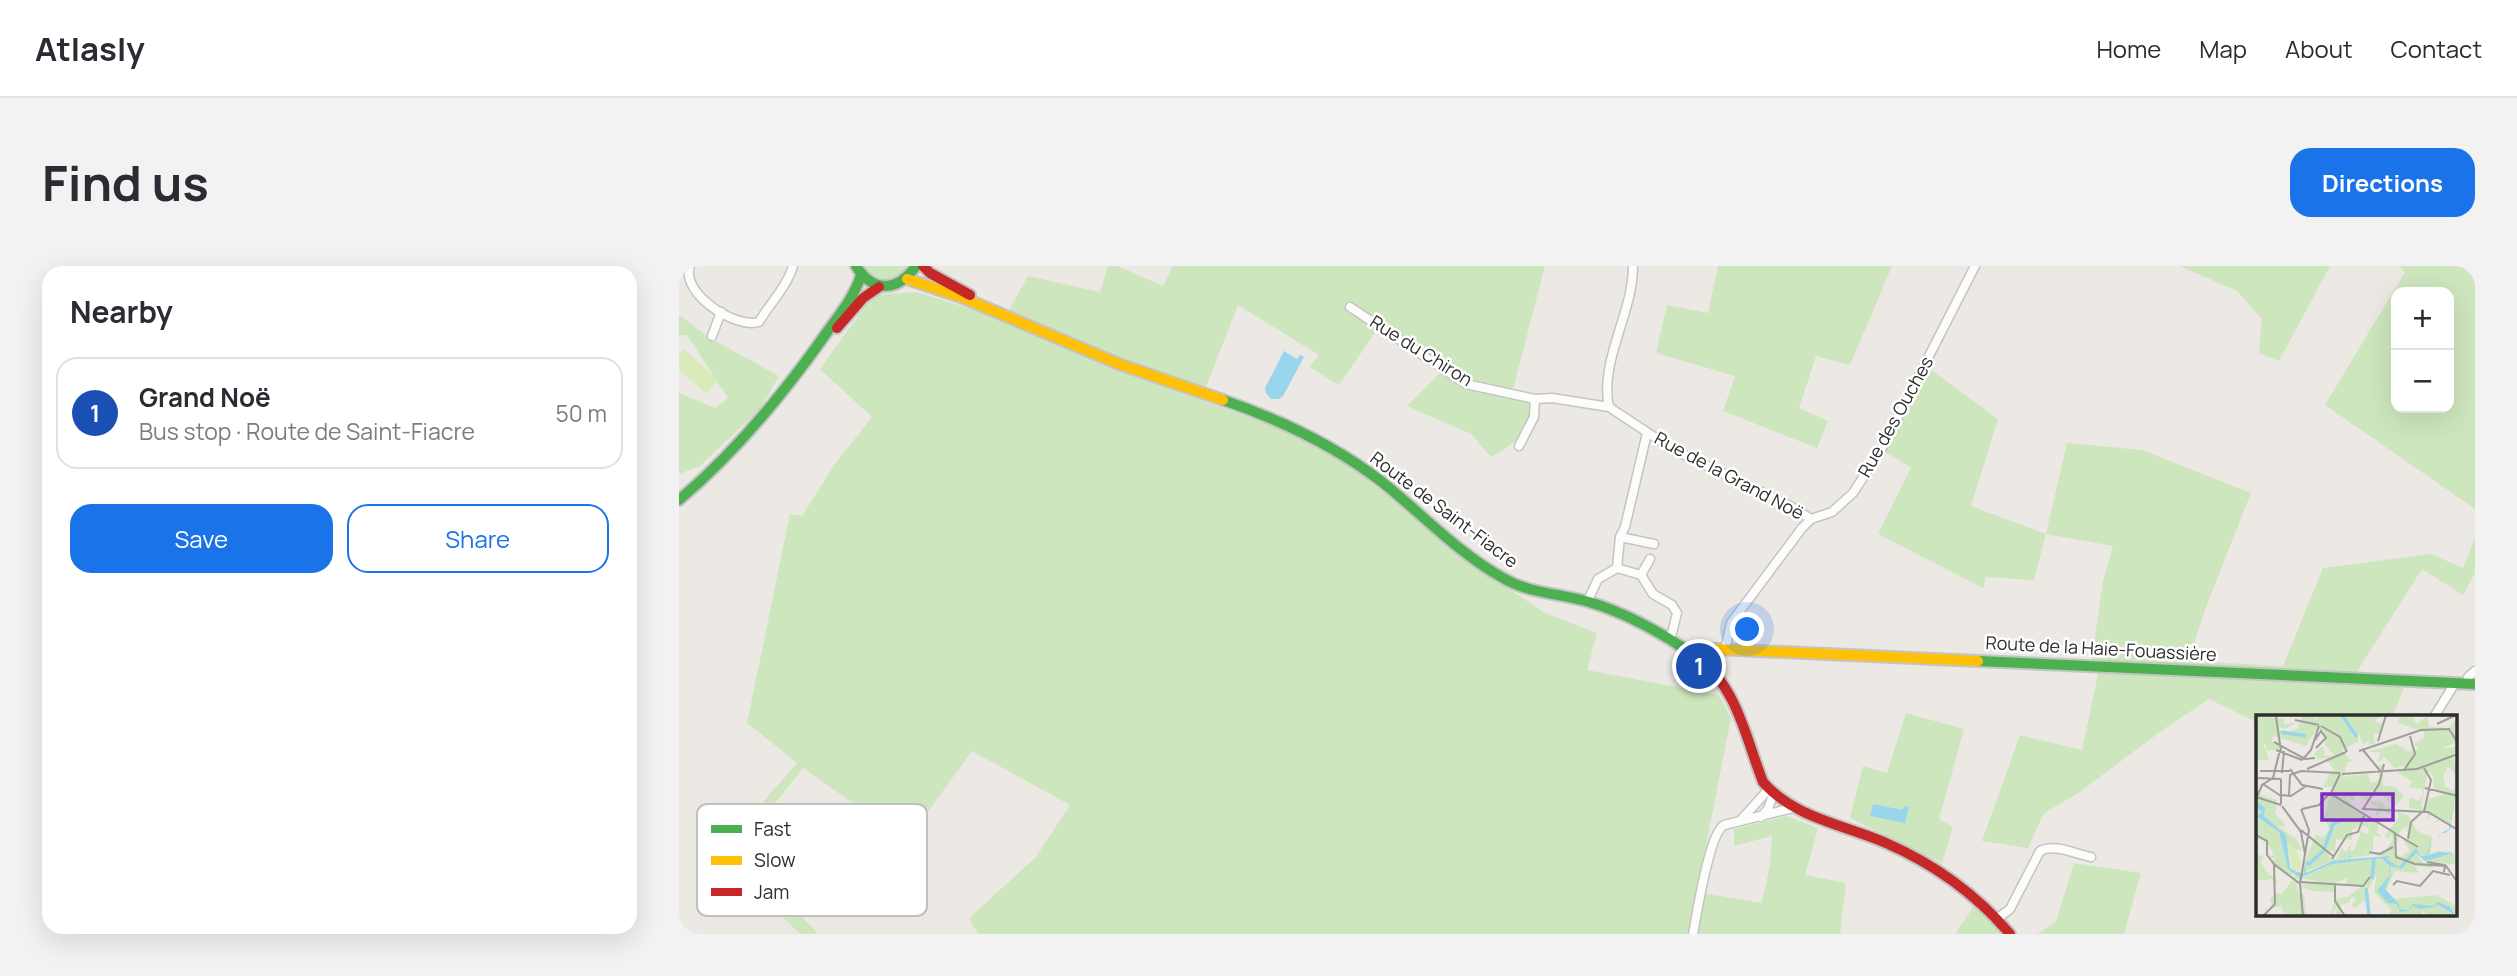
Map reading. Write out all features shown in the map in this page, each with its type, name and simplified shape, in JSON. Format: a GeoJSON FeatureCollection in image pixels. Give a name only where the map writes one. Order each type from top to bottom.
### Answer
{"type":"FeatureCollection","features":[{"type":"Feature","properties":{"kind":"main road"},"geometry":{"type":"LineString","coordinates":[[859,270],[870,283],[893,286],[907,279],[916,266]]}},
{"type":"Feature","properties":{"kind":"main road","name":"Route de Saint-Fiacre"},"geometry":{"type":"LineString","coordinates":[[923,266],[930,273],[1000,313]]}},
{"type":"Feature","properties":{"kind":"main road"},"geometry":{"type":"LineString","coordinates":[[799,372],[854,294],[859,270]]}},
{"type":"Feature","properties":{"kind":"main road","name":"Route de Saint-Fiacre"},"geometry":{"type":"LineString","coordinates":[[907,279],[1000,313],[1089,352],[1276,420],[1309,435],[1354,462],[1497,575],[1533,591],[1587,602],[1616,613],[1694,655],[1709,666],[1724,687],[1770,792]]}},
{"type":"Feature","properties":{"kind":"main road"},"geometry":{"type":"LineString","coordinates":[[679,500],[725,459],[863,298],[879,286]]}},
{"type":"Feature","properties":{"kind":"main road","name":"Route de la Haie-Fouassière"},"geometry":{"type":"LineString","coordinates":[[1694,655],[1707,650],[1725,650],[2471,684]]}},
{"type":"Feature","properties":{"kind":"main road"},"geometry":{"type":"LineString","coordinates":[[1709,666],[1725,650]]}},
{"type":"Feature","properties":{"kind":"main road"},"geometry":{"type":"LineString","coordinates":[[1770,792],[1793,808],[1858,831],[1918,859],[1964,887],[1998,918],[2010,934]]}},
{"type":"Feature","properties":{"kind":"street"},"geometry":{"type":"LineString","coordinates":[[690,266],[687,273],[692,288],[721,312],[745,322],[759,322],[783,288],[793,266]]}},
{"type":"Feature","properties":{"kind":"street"},"geometry":{"type":"LineString","coordinates":[[1609,407],[1606,391],[1608,373],[1625,319],[1633,266]]}},
{"type":"Feature","properties":{"kind":"street","name":"Rue des Ouches"},"geometry":{"type":"LineString","coordinates":[[1725,650],[1731,623],[1802,528],[1811,519],[1832,512],[1853,493],[1868,470],[1894,425],[1975,266]]}},
{"type":"Feature","properties":{"kind":"street","name":"Rue du Chiron"},"geometry":{"type":"LineString","coordinates":[[1350,307],[1466,384],[1535,398],[1609,407]]}},
{"type":"Feature","properties":{"kind":"street"},"geometry":{"type":"LineString","coordinates":[[712,336],[721,312]]}},
{"type":"Feature","properties":{"kind":"street"},"geometry":{"type":"LineString","coordinates":[[1519,446],[1534,418],[1535,398]]}},
{"type":"Feature","properties":{"kind":"street","name":"Rue de la Grand Noë"},"geometry":{"type":"LineString","coordinates":[[1609,407],[1686,456],[1790,506],[1811,519]]}},
{"type":"Feature","properties":{"kind":"street"},"geometry":{"type":"LineString","coordinates":[[1617,568],[1620,537],[1625,527],[1647,433]]}},
{"type":"Feature","properties":{"kind":"street"},"geometry":{"type":"LineString","coordinates":[[1620,537],[1654,544]]}},
{"type":"Feature","properties":{"kind":"street"},"geometry":{"type":"LineString","coordinates":[[1641,575],[1650,559]]}},
{"type":"Feature","properties":{"kind":"street"},"geometry":{"type":"LineString","coordinates":[[1587,602],[1598,579],[1617,568],[1641,575],[1653,594],[1672,605],[1677,613],[1670,641]]}},
{"type":"Feature","properties":{"kind":"street"},"geometry":{"type":"LineString","coordinates":[[2471,684],[2468,677],[2475,671]]}},
{"type":"Feature","properties":{"kind":"street"},"geometry":{"type":"LineString","coordinates":[[2435,715],[2455,683]]}},
{"type":"Feature","properties":{"kind":"street"},"geometry":{"type":"LineString","coordinates":[[1761,817],[1767,809],[1770,792]]}},
{"type":"Feature","properties":{"kind":"street"},"geometry":{"type":"LineString","coordinates":[[1740,821],[1770,792]]}},
{"type":"Feature","properties":{"kind":"street"},"geometry":{"type":"LineString","coordinates":[[1693,934],[1716,833],[1724,825],[1793,808]]}},
{"type":"Feature","properties":{"kind":"street"},"geometry":{"type":"LineString","coordinates":[[1998,918],[2010,909],[2040,851],[2056,848],[2091,857]]}},
{"type":"Feature","properties":{"kind":"green space"},"geometry":{"type":"Polygon","coordinates":[[[863,266],[908,266],[897,277],[885,280],[873,277],[863,266]]]}},
{"type":"Feature","properties":{"kind":"green space"},"geometry":{"type":"Polygon","coordinates":[[[1108,266],[1118,266],[1163,286],[1173,266],[1545,266],[1511,397],[1532,403],[1530,414],[1524,430],[1514,442],[1491,457],[1471,434],[1407,406],[1446,367],[1383,321],[1339,385],[1309,367],[1319,355],[1238,305],[1201,400],[1290,432],[1336,456],[1466,560],[1545,613],[1597,633],[1587,670],[1719,695],[1731,718],[1697,892],[1762,903],[1770,864],[1772,836],[1734,846],[1734,829],[1787,816],[1818,828],[1805,875],[1846,883],[1840,933],[1843,934],[978,934],[969,918],[1036,857],[1070,805],[972,751],[927,813],[927,804],[854,804],[803,768],[774,804],[761,804],[797,763],[747,723],[790,514],[802,516],[835,464],[872,417],[820,369],[873,295],[917,292],[1004,319],[1028,276],[1100,292],[1108,266]]]}},
{"type":"Feature","properties":{"kind":"green space"},"geometry":{"type":"Polygon","coordinates":[[[1718,266],[1892,266],[1850,365],[1816,356],[1799,408],[1828,421],[1817,448],[1723,411],[1735,376],[1656,353],[1667,305],[1708,313],[1718,266]]]}},
{"type":"Feature","properties":{"kind":"green space"},"geometry":{"type":"Polygon","coordinates":[[[2180,266],[2330,266],[2279,361],[2259,353],[2262,319],[2237,291],[2180,266]]]}},
{"type":"Feature","properties":{"kind":"green space"},"geometry":{"type":"Polygon","coordinates":[[[2398,266],[2475,266],[2475,509],[2325,405],[2391,295],[2391,413],[2454,413],[2454,287],[2396,287],[2405,272],[2398,266]]]}},
{"type":"Feature","properties":{"kind":"green space"},"geometry":{"type":"Polygon","coordinates":[[[679,315],[710,338],[779,376],[760,409],[700,466],[679,474],[679,393],[715,408],[728,398],[687,335],[679,335],[679,315]]]}},
{"type":"Feature","properties":{"kind":"green space"},"geometry":{"type":"Polygon","coordinates":[[[684,349],[718,380],[706,394],[679,370],[679,355],[684,349]]]}},
{"type":"Feature","properties":{"kind":"green space"},"geometry":{"type":"Polygon","coordinates":[[[1931,370],[1998,419],[1971,506],[2046,534],[2034,580],[1986,577],[1983,588],[1878,534],[1911,467],[1885,452],[1931,370]]]}},
{"type":"Feature","properties":{"kind":"green space"},"geometry":{"type":"Polygon","coordinates":[[[2067,443],[2142,450],[2251,493],[2206,607],[2188,661],[2283,666],[2323,568],[2431,554],[2463,568],[2475,538],[2475,573],[2463,595],[2422,569],[2358,670],[2358,685],[2405,686],[2393,715],[2256,715],[2256,722],[2209,699],[2077,794],[2044,813],[2028,848],[1982,841],[2020,735],[2082,750],[2101,661],[2092,658],[2103,580],[2113,546],[2046,534],[2067,443]]]}},
{"type":"Feature","properties":{"kind":"green space"},"geometry":{"type":"Polygon","coordinates":[[[1906,713],[1964,729],[1939,819],[1953,827],[1942,863],[1850,818],[1863,766],[1887,773],[1906,713]]]}},
{"type":"Feature","properties":{"kind":"green space"},"geometry":{"type":"Polygon","coordinates":[[[2074,863],[2141,873],[2124,934],[2037,934],[2056,922],[2074,863]]]}},
{"type":"Feature","properties":{"kind":"green space"},"geometry":{"type":"Polygon","coordinates":[[[1976,903],[2004,934],[1955,934],[1976,903]]]}},
{"type":"Feature","properties":{"kind":"green space"},"geometry":{"type":"Polygon","coordinates":[[[782,916],[801,916],[818,934],[800,934],[782,916]]]}},
{"type":"Feature","properties":{"kind":"water"},"geometry":{"type":"Polygon","coordinates":[[[1284,351],[1297,359],[1300,355],[1304,357],[1283,396],[1271,399],[1265,388],[1284,351]]]}},
{"type":"Feature","properties":{"kind":"water"},"geometry":{"type":"Polygon","coordinates":[[[1873,804],[1902,810],[1904,806],[1909,807],[1905,823],[1870,816],[1873,804]]]}},
{"type":"Feature","properties":{"kind":"traffic: fast"},"geometry":{"type":"LineString","coordinates":[[856,266],[870,281],[886,286],[901,281],[916,266]]}},
{"type":"Feature","properties":{"kind":"traffic: fast"},"geometry":{"type":"LineString","coordinates":[[679,500],[720,463],[775,401],[846,306],[861,275]]}},
{"type":"Feature","properties":{"kind":"traffic: fast"},"geometry":{"type":"LineString","coordinates":[[1223,400],[1286,425],[1345,456],[1382,482],[1471,557],[1503,578],[1534,590],[1578,599],[1617,612],[1659,633],[1697,657]]}},
{"type":"Feature","properties":{"kind":"traffic: fast"},"geometry":{"type":"LineString","coordinates":[[1978,661],[2475,684]]}},
{"type":"Feature","properties":{"kind":"traffic: slow"},"geometry":{"type":"LineString","coordinates":[[907,279],[961,297],[1119,364],[1223,400]]}},
{"type":"Feature","properties":{"kind":"traffic: slow"},"geometry":{"type":"LineString","coordinates":[[1694,655],[1716,649],[1978,661]]}},
{"type":"Feature","properties":{"kind":"traffic: jam"},"geometry":{"type":"LineString","coordinates":[[923,266],[930,273],[970,295]]}},
{"type":"Feature","properties":{"kind":"traffic: jam"},"geometry":{"type":"LineString","coordinates":[[837,328],[863,298],[879,287]]}},
{"type":"Feature","properties":{"kind":"traffic: jam"},"geometry":{"type":"LineString","coordinates":[[1697,657],[1711,669],[1731,698],[1763,782],[1776,794],[1805,812],[1886,843],[1921,860],[1968,893],[2010,934]]}},
{"type":"Feature","properties":{"kind":"place","name":"Grand Noë"},"geometry":{"type":"Point","coordinates":[1699,666]}}]}
